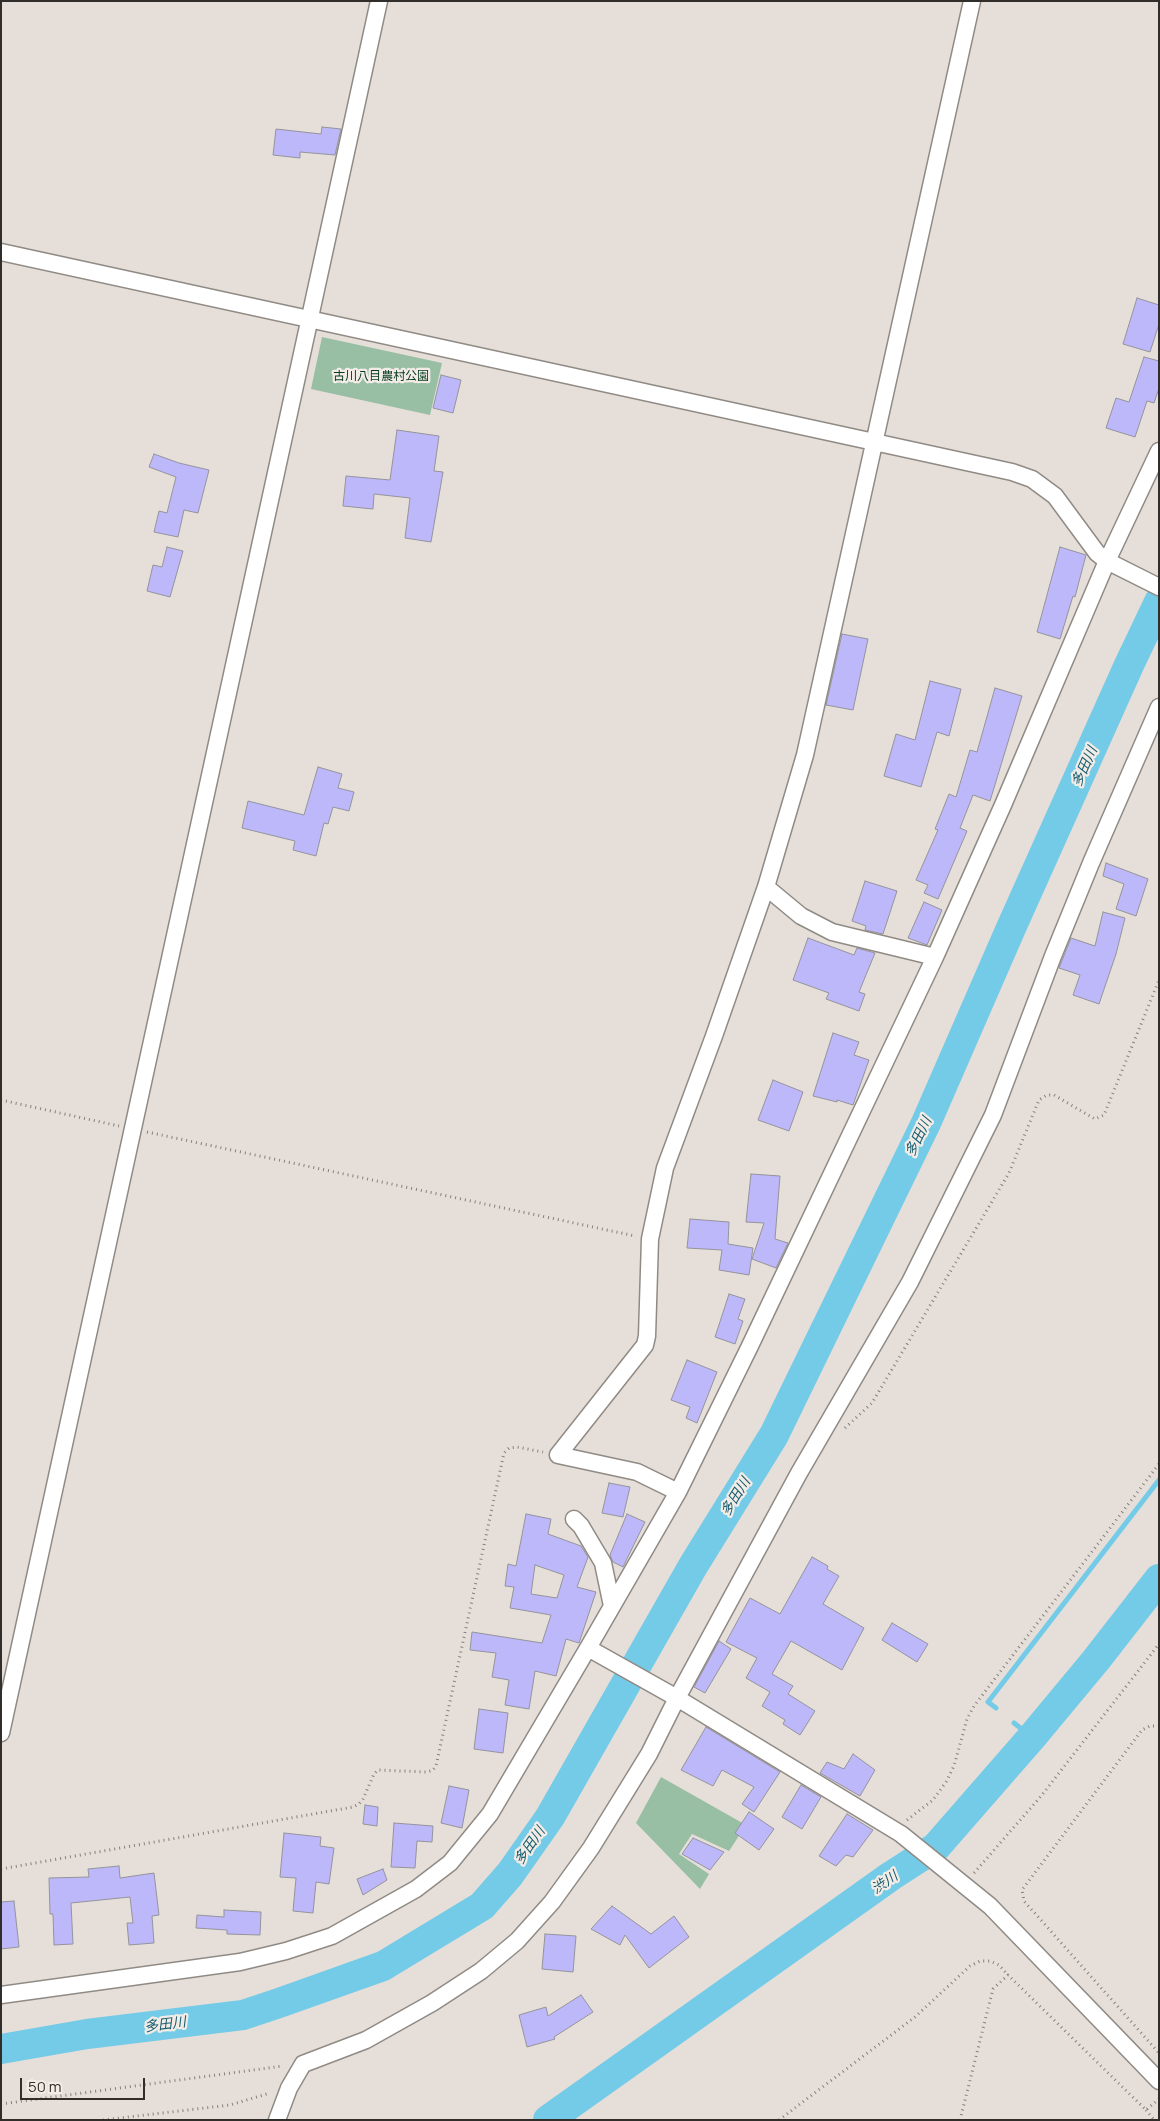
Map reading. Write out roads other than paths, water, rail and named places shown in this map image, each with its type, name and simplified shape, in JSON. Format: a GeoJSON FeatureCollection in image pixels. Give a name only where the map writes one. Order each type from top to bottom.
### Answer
{"type":"FeatureCollection","features":[{"type":"Feature","properties":{"kind":"street"},"geometry":{"type":"LineString","coordinates":[[1,1733],[379,1]]}},
{"type":"Feature","properties":{"kind":"street"},"geometry":{"type":"LineString","coordinates":[[678,1492],[637,1472],[558,1455],[645,1345],[647,1336],[650,1239],[665,1168],[766,887],[805,755],[972,1]]}},
{"type":"Feature","properties":{"kind":"street"},"geometry":{"type":"LineString","coordinates":[[1,252],[1012,472],[1032,479],[1055,496],[1097,553],[1112,564],[1159,587]]}},
{"type":"Feature","properties":{"kind":"street"},"geometry":{"type":"LineString","coordinates":[[1,1995],[240,1962],[286,1951],[332,1936],[416,1889],[450,1862],[490,1814],[593,1652],[612,1606],[678,1492],[750,1348],[935,957],[1112,564],[1159,451]]}},
{"type":"Feature","properties":{"kind":"street"},"geometry":{"type":"LineString","coordinates":[[277,2120],[289,2088],[303,2064],[366,2040],[432,2003],[480,1971],[516,1941],[552,1902],[591,1848],[649,1754],[673,1696],[910,1282],[993,1115],[1090,863],[1159,707]]}},
{"type":"Feature","properties":{"kind":"street"},"geometry":{"type":"LineString","coordinates":[[766,887],[801,916],[832,932],[935,957]]}},
{"type":"Feature","properties":{"kind":"street"},"geometry":{"type":"LineString","coordinates":[[574,1519],[581,1526],[603,1564],[612,1606]]}},
{"type":"Feature","properties":{"kind":"street"},"geometry":{"type":"LineString","coordinates":[[593,1652],[673,1696],[898,1832],[990,1906],[1159,2081]]}},
{"type":"Feature","properties":{"kind":"waterway","name":"多田川"},"geometry":{"type":"LineString","coordinates":[[1,2049],[87,2034],[243,2015],[279,2003],[383,1966],[482,1906],[510,1874],[550,1817],[693,1566],[774,1435],[926,1123],[1011,928],[1159,602]]}},
{"type":"Feature","properties":{"kind":"waterway"},"geometry":{"type":"LineString","coordinates":[[996,1708],[988,1702],[1159,1480]]}},
{"type":"Feature","properties":{"kind":"waterway","name":"渋川"},"geometry":{"type":"LineString","coordinates":[[548,2120],[891,1876],[936,1847],[1032,1737],[1096,1660],[1159,1579]]}},
{"type":"Feature","properties":{"kind":"waterway"},"geometry":{"type":"LineString","coordinates":[[1014,1723],[1032,1737]]}},
{"type":"Feature","properties":{"kind":"park label","name":"古川八目農村公園"},"geometry":{"type":"Point","coordinates":[381,377]}}]}
